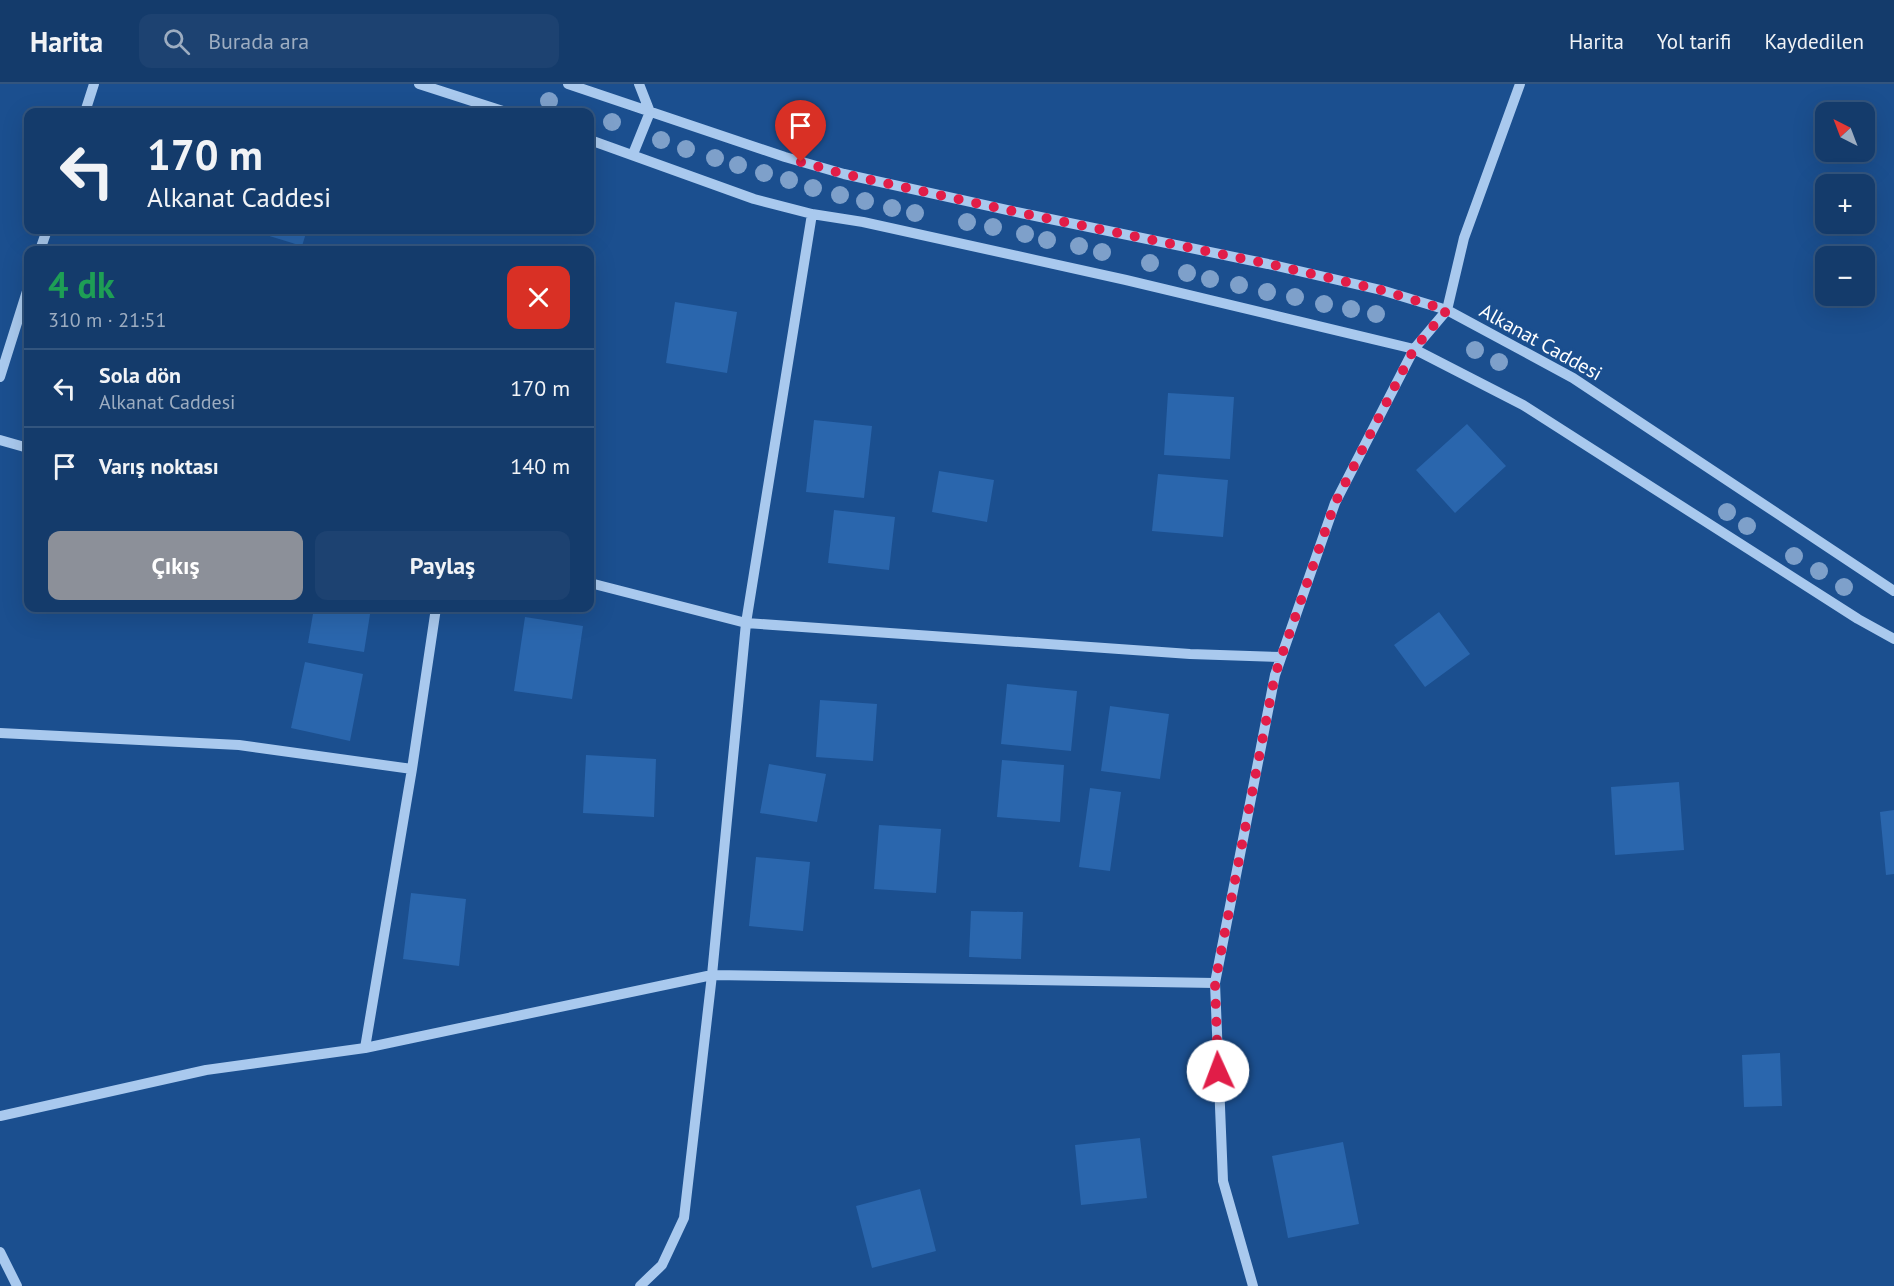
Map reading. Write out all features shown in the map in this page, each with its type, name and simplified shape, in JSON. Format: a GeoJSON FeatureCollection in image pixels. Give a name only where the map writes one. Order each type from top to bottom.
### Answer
{"type":"FeatureCollection","features":[{"type":"Feature","properties":{"kind":"street"},"geometry":{"type":"LineString","coordinates":[[86,108],[94,84]]}},
{"type":"Feature","properties":{"kind":"street"},"geometry":{"type":"LineString","coordinates":[[419,84],[494,108]]}},
{"type":"Feature","properties":{"kind":"street","name":"Alkanat Caddesi"},"geometry":{"type":"LineString","coordinates":[[568,84],[785,157],[844,174],[1032,216],[1269,264],[1381,290],[1447,310],[1573,378],[1615,404],[1724,480],[1894,591]]}},
{"type":"Feature","properties":{"kind":"street"},"geometry":{"type":"LineString","coordinates":[[633,154],[650,112],[639,84]]}},
{"type":"Feature","properties":{"kind":"street"},"geometry":{"type":"LineString","coordinates":[[1253,1286],[1223,1181],[1215,983],[1275,675],[1335,503],[1414,349],[1447,310],[1464,238],[1520,84]]}},
{"type":"Feature","properties":{"kind":"street"},"geometry":{"type":"LineString","coordinates":[[594,141],[754,199],[812,214],[863,222],[1126,280],[1414,349],[1523,405],[1858,619],[1894,639]]}},
{"type":"Feature","properties":{"kind":"street"},"geometry":{"type":"LineString","coordinates":[[640,1286],[662,1265],[684,1218],[712,975],[746,623],[812,214]]}},
{"type":"Feature","properties":{"kind":"street"},"geometry":{"type":"LineString","coordinates":[[0,377],[24,301]]}},
{"type":"Feature","properties":{"kind":"street"},"geometry":{"type":"LineString","coordinates":[[0,440],[24,447]]}},
{"type":"Feature","properties":{"kind":"street"},"geometry":{"type":"LineString","coordinates":[[594,584],[746,623],[1178,653],[1281,657]]}},
{"type":"Feature","properties":{"kind":"street"},"geometry":{"type":"LineString","coordinates":[[365,1048],[412,769],[435,612]]}},
{"type":"Feature","properties":{"kind":"street"},"geometry":{"type":"LineString","coordinates":[[0,734],[239,745],[412,769]]}},
{"type":"Feature","properties":{"kind":"street"},"geometry":{"type":"LineString","coordinates":[[0,1116],[206,1070],[365,1048],[712,975],[1215,983]]}},
{"type":"Feature","properties":{"kind":"street"},"geometry":{"type":"LineString","coordinates":[[0,1252],[17,1286]]}},
{"type":"Feature","properties":{"kind":"building"},"geometry":{"type":"Polygon","coordinates":[[[263,234],[306,234],[302,246],[263,234]]]}},
{"type":"Feature","properties":{"kind":"building"},"geometry":{"type":"Polygon","coordinates":[[[675,302],[737,312],[727,373],[666,363],[675,302]]]}},
{"type":"Feature","properties":{"kind":"building"},"geometry":{"type":"Polygon","coordinates":[[[1168,393],[1234,397],[1230,459],[1164,455],[1168,393]]]}},
{"type":"Feature","properties":{"kind":"building"},"geometry":{"type":"Polygon","coordinates":[[[814,420],[872,426],[864,498],[806,492],[814,420]]]}},
{"type":"Feature","properties":{"kind":"building"},"geometry":{"type":"Polygon","coordinates":[[[1467,424],[1506,466],[1455,513],[1416,470],[1467,424]]]}},
{"type":"Feature","properties":{"kind":"building"},"geometry":{"type":"Polygon","coordinates":[[[939,471],[994,480],[987,522],[932,512],[939,471]]]}},
{"type":"Feature","properties":{"kind":"building"},"geometry":{"type":"Polygon","coordinates":[[[1158,474],[1228,480],[1223,537],[1152,531],[1158,474]]]}},
{"type":"Feature","properties":{"kind":"building"},"geometry":{"type":"Polygon","coordinates":[[[834,510],[895,517],[889,570],[828,563],[834,510]]]}},
{"type":"Feature","properties":{"kind":"building"},"geometry":{"type":"Polygon","coordinates":[[[313,612],[370,612],[364,652],[308,643],[313,612]]]}},
{"type":"Feature","properties":{"kind":"building"},"geometry":{"type":"Polygon","coordinates":[[[1439,612],[1470,654],[1425,687],[1394,645],[1439,612]]]}},
{"type":"Feature","properties":{"kind":"building"},"geometry":{"type":"Polygon","coordinates":[[[525,617],[583,626],[572,699],[514,691],[525,617]]]}},
{"type":"Feature","properties":{"kind":"building"},"geometry":{"type":"Polygon","coordinates":[[[305,662],[363,674],[350,741],[291,728],[305,662]]]}},
{"type":"Feature","properties":{"kind":"building"},"geometry":{"type":"Polygon","coordinates":[[[1007,684],[1077,691],[1071,751],[1001,744],[1007,684]]]}},
{"type":"Feature","properties":{"kind":"building"},"geometry":{"type":"Polygon","coordinates":[[[820,700],[877,704],[873,761],[816,757],[820,700]]]}},
{"type":"Feature","properties":{"kind":"building"},"geometry":{"type":"Polygon","coordinates":[[[1110,706],[1169,714],[1160,779],[1101,771],[1110,706]]]}},
{"type":"Feature","properties":{"kind":"building"},"geometry":{"type":"Polygon","coordinates":[[[586,755],[656,759],[654,817],[583,813],[586,755]]]}},
{"type":"Feature","properties":{"kind":"building"},"geometry":{"type":"Polygon","coordinates":[[[1002,760],[1064,765],[1060,822],[997,817],[1002,760]]]}},
{"type":"Feature","properties":{"kind":"building"},"geometry":{"type":"Polygon","coordinates":[[[769,764],[826,774],[817,822],[760,813],[769,764]]]}},
{"type":"Feature","properties":{"kind":"building"},"geometry":{"type":"Polygon","coordinates":[[[1679,782],[1684,850],[1615,855],[1611,787],[1679,782]]]}},
{"type":"Feature","properties":{"kind":"building"},"geometry":{"type":"Polygon","coordinates":[[[1090,788],[1121,792],[1110,871],[1079,867],[1090,788]]]}},
{"type":"Feature","properties":{"kind":"building"},"geometry":{"type":"Polygon","coordinates":[[[1894,810],[1894,874],[1886,875],[1880,812],[1894,810]]]}},
{"type":"Feature","properties":{"kind":"building"},"geometry":{"type":"Polygon","coordinates":[[[879,825],[941,829],[936,893],[874,889],[879,825]]]}},
{"type":"Feature","properties":{"kind":"building"},"geometry":{"type":"Polygon","coordinates":[[[756,857],[810,862],[803,931],[749,926],[756,857]]]}},
{"type":"Feature","properties":{"kind":"building"},"geometry":{"type":"Polygon","coordinates":[[[411,893],[466,899],[459,966],[403,959],[411,893]]]}},
{"type":"Feature","properties":{"kind":"building"},"geometry":{"type":"Polygon","coordinates":[[[971,911],[1023,912],[1021,959],[969,957],[971,911]]]}},
{"type":"Feature","properties":{"kind":"building"},"geometry":{"type":"Polygon","coordinates":[[[1780,1053],[1782,1106],[1744,1107],[1742,1055],[1780,1053]]]}},
{"type":"Feature","properties":{"kind":"building"},"geometry":{"type":"Polygon","coordinates":[[[1140,1138],[1147,1198],[1081,1205],[1075,1145],[1140,1138]]]}},
{"type":"Feature","properties":{"kind":"building"},"geometry":{"type":"Polygon","coordinates":[[[1343,1142],[1359,1224],[1288,1238],[1272,1156],[1343,1142]]]}},
{"type":"Feature","properties":{"kind":"building"},"geometry":{"type":"Polygon","coordinates":[[[920,1189],[936,1251],[872,1268],[856,1206],[920,1189]]]}},
{"type":"Feature","properties":{"kind":"route"},"geometry":{"type":"LineString","coordinates":[[801,162],[844,174],[1021,213],[1269,264],[1381,290],[1447,310],[1414,349],[1335,503],[1275,675],[1215,983],[1218,1071]]}}]}
